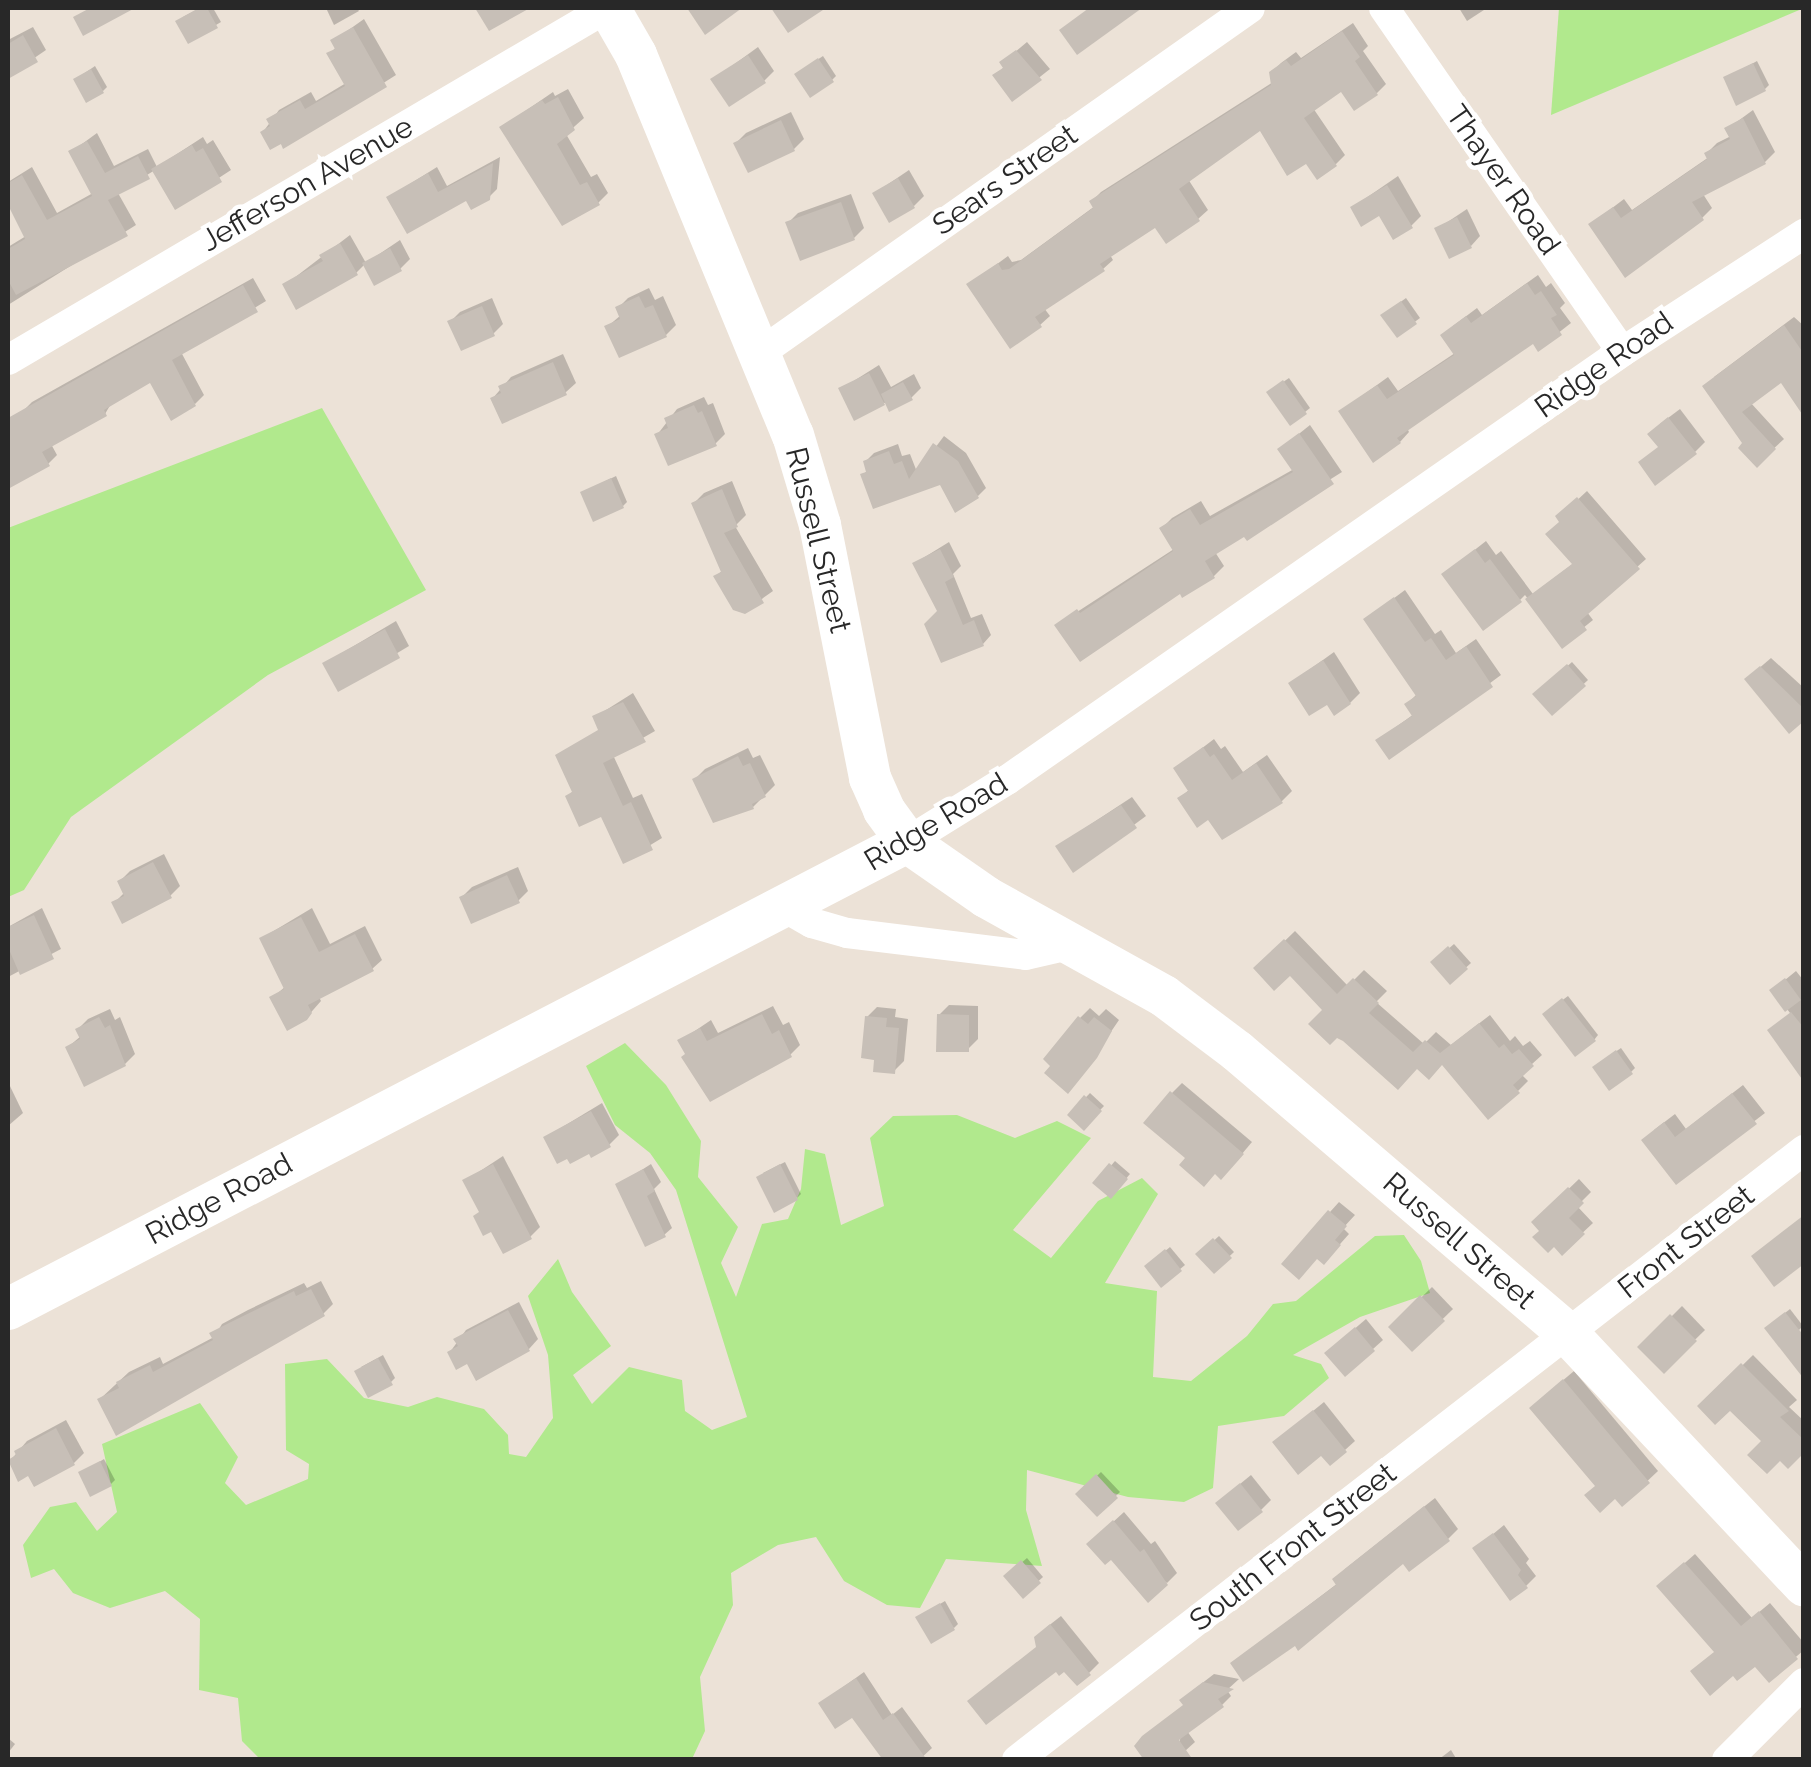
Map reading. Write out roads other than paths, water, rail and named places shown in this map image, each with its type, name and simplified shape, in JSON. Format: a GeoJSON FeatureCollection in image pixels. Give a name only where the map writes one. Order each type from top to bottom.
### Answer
{"type":"FeatureCollection","features":[{"type":"Feature","properties":{"kind":"main road","name":"Russell Street"},"geometry":{"type":"LineString","coordinates":[[608,8],[636,55],[793,434],[820,525],[870,778],[884,810],[908,842],[986,897],[1074,944],[1195,1017],[1568,1334],[1804,1584]]}},
{"type":"Feature","properties":{"kind":"main road","name":"Ridge Road"},"geometry":{"type":"LineString","coordinates":[[8,1309],[908,842]]}},
{"type":"Feature","properties":{"kind":"street","name":"Jefferson Avenue"},"geometry":{"type":"LineString","coordinates":[[8,360],[608,8]]}},
{"type":"Feature","properties":{"kind":"street","name":"Sears Street"},"geometry":{"type":"LineString","coordinates":[[760,354],[1250,8]]}},
{"type":"Feature","properties":{"kind":"street","name":"Thayer Road"},"geometry":{"type":"LineString","coordinates":[[1384,8],[1622,352]]}},
{"type":"Feature","properties":{"kind":"street","name":"Ridge Road"},"geometry":{"type":"LineString","coordinates":[[908,842],[1080,730],[1622,352],[1804,234]]}},
{"type":"Feature","properties":{"kind":"street"},"geometry":{"type":"LineString","coordinates":[[784,907],[812,923],[847,933],[1026,955],[1074,944]]}},
{"type":"Feature","properties":{"kind":"street","name":"Front Street"},"geometry":{"type":"LineString","coordinates":[[1568,1334],[1804,1150]]}},
{"type":"Feature","properties":{"kind":"street","name":"South Front Street"},"geometry":{"type":"LineString","coordinates":[[1018,1760],[1568,1334]]}},
{"type":"Feature","properties":{"kind":"street"},"geometry":{"type":"LineString","coordinates":[[1727,1760],[1804,1684]]}}]}
